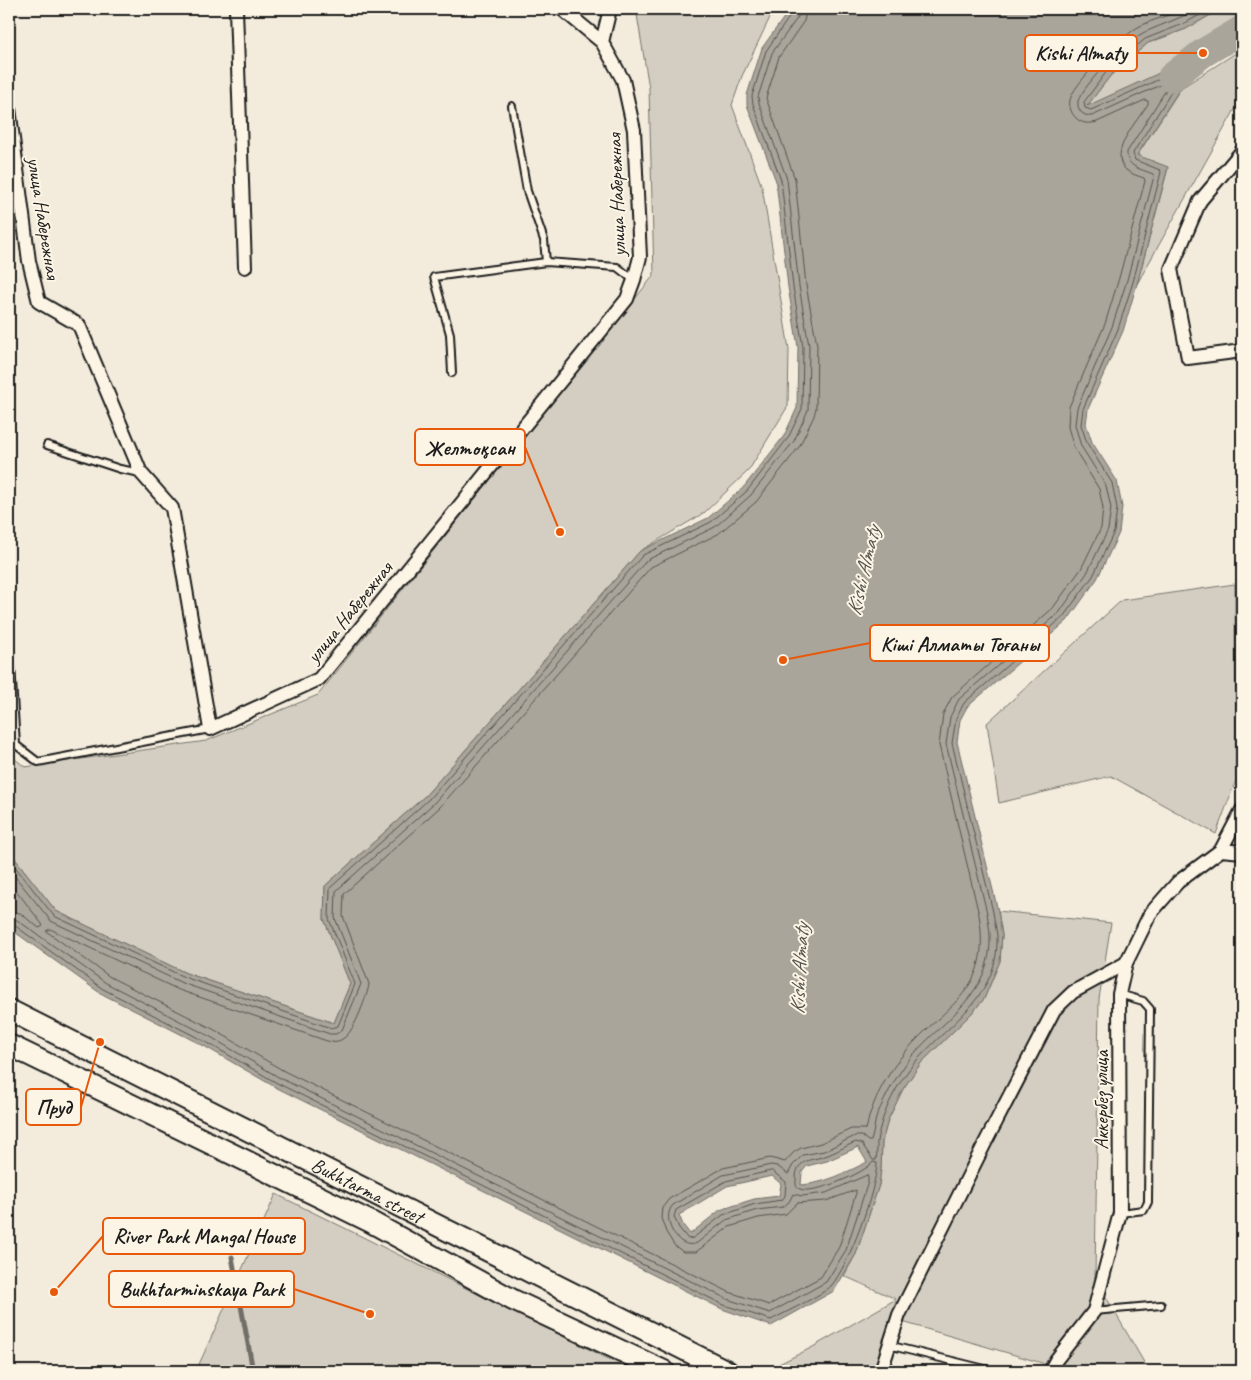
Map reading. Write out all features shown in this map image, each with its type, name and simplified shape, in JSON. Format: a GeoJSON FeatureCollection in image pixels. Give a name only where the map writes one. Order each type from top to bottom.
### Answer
{"type":"FeatureCollection","features":[{"type":"Feature","properties":{"kind":"main road","name":"Bukhtarma street"},"geometry":{"type":"LineString","coordinates":[[9,1010],[727,1371]]}},
{"type":"Feature","properties":{"kind":"main road","name":"Bukhtarma street"},"geometry":{"type":"LineString","coordinates":[[9,1045],[371,1222],[513,1300],[664,1371]]}},
{"type":"Feature","properties":{"kind":"street"},"geometry":{"type":"LineString","coordinates":[[236,9],[246,267]]}},
{"type":"Feature","properties":{"kind":"street"},"geometry":{"type":"LineString","coordinates":[[562,9],[602,42],[610,9]]}},
{"type":"Feature","properties":{"kind":"street","name":"улица Набережная"},"geometry":{"type":"LineString","coordinates":[[9,108],[29,261],[39,302],[79,325],[141,473],[172,508],[210,729],[319,679],[627,299],[640,257],[634,130],[623,80],[602,42]]}},
{"type":"Feature","properties":{"kind":"street"},"geometry":{"type":"LineString","coordinates":[[1242,151],[1200,201],[1170,270],[1188,358],[1242,350]]}},
{"type":"Feature","properties":{"kind":"street","name":"Аккербез улица"},"geometry":{"type":"LineString","coordinates":[[1050,1371],[1056,1360],[1094,1311],[1120,1213],[1119,994],[1126,963],[1150,914],[1178,882],[1221,850],[1242,810]]}},
{"type":"Feature","properties":{"kind":"street"},"geometry":{"type":"LineString","coordinates":[[1221,850],[1242,852]]}},
{"type":"Feature","properties":{"kind":"street"},"geometry":{"type":"LineString","coordinates":[[881,1371],[899,1315],[1054,1010],[1073,992],[1126,963]]}},
{"type":"Feature","properties":{"kind":"lane"},"geometry":{"type":"LineString","coordinates":[[512,106],[527,192],[544,240],[546,262]]}},
{"type":"Feature","properties":{"kind":"lane"},"geometry":{"type":"LineString","coordinates":[[452,374],[450,334],[434,277],[546,262],[617,267],[634,280]]}},
{"type":"Feature","properties":{"kind":"lane"},"geometry":{"type":"LineString","coordinates":[[47,445],[120,469],[141,473]]}},
{"type":"Feature","properties":{"kind":"lane"},"geometry":{"type":"LineString","coordinates":[[9,632],[16,745],[38,762],[210,729]]}},
{"type":"Feature","properties":{"kind":"lane"},"geometry":{"type":"LineString","coordinates":[[1119,994],[1143,1001],[1150,1009],[1148,1202],[1144,1210],[1120,1213]]}},
{"type":"Feature","properties":{"kind":"lane"},"geometry":{"type":"LineString","coordinates":[[1094,1311],[1161,1305]]}},
{"type":"Feature","properties":{"kind":"lane"},"geometry":{"type":"LineString","coordinates":[[888,1345],[993,1371]]}},
{"type":"Feature","properties":{"kind":"shaded area"},"geometry":{"type":"Polygon","coordinates":[[[636,9],[774,9],[742,76],[732,105],[762,187],[789,349],[788,406],[749,470],[704,513],[640,551],[426,795],[325,886],[324,919],[350,984],[334,1023],[186,973],[56,911],[9,851],[9,754],[25,767],[206,741],[318,695],[654,275],[649,88],[636,9]]]}},
{"type":"Feature","properties":{"kind":"shaded area"},"geometry":{"type":"Polygon","coordinates":[[[1221,9],[1242,9],[1242,13],[1156,75],[1086,107],[1111,75],[1148,43],[1186,29],[1221,9]]]}},
{"type":"Feature","properties":{"kind":"shaded area"},"geometry":{"type":"Polygon","coordinates":[[[1242,49],[1242,97],[1137,284],[1168,168],[1137,156],[1181,88],[1242,49]]]}},
{"type":"Feature","properties":{"kind":"shaded area"},"geometry":{"type":"Polygon","coordinates":[[[1235,584],[1236,780],[1216,834],[1111,776],[999,803],[987,723],[1122,600],[1235,584]]]}},
{"type":"Feature","properties":{"kind":"shaded area"},"geometry":{"type":"Polygon","coordinates":[[[998,911],[1111,923],[1099,999],[1095,1278],[1149,1371],[1055,1371],[1042,1363],[899,1321],[896,1301],[875,1371],[790,1371],[777,1365],[811,1348],[896,1299],[844,1276],[856,1254],[879,1185],[882,1142],[888,1120],[903,1089],[921,1063],[984,999],[1000,961],[1002,935],[998,911]]]}},
{"type":"Feature","properties":{"kind":"shaded area"},"geometry":{"type":"Polygon","coordinates":[[[276,1194],[633,1371],[196,1371],[276,1194]]]}},
{"type":"Feature","properties":{"kind":"water"},"geometry":{"type":"Polygon","coordinates":[[[790,9],[1221,9],[1186,29],[1148,43],[1111,75],[1087,106],[1203,53],[1137,155],[1168,167],[1123,331],[1088,409],[1086,424],[1092,442],[1117,481],[1122,507],[1119,533],[1097,579],[1067,621],[967,707],[960,720],[957,742],[998,911],[1002,935],[1000,961],[984,999],[921,1063],[903,1089],[888,1120],[882,1142],[879,1185],[856,1254],[834,1291],[771,1326],[722,1309],[275,1087],[204,1046],[100,993],[9,928],[9,851],[56,911],[186,973],[334,1023],[350,984],[324,919],[325,886],[426,795],[640,551],[708,518],[743,488],[784,436],[797,408],[798,347],[788,287],[776,181],[747,105],[747,95],[762,48],[790,9]],[[858,1147],[827,1161],[807,1166],[802,1172],[801,1185],[827,1180],[867,1162],[858,1147]],[[772,1176],[727,1186],[679,1215],[683,1225],[690,1234],[720,1210],[754,1199],[779,1196],[781,1184],[772,1176]]]}},
{"type":"Feature","properties":{"kind":"waterway","name":"Kіshі Almaty"},"geometry":{"type":"LineString","coordinates":[[1172,77],[1203,53],[1242,30]]}},
{"type":"Feature","properties":{"kind":"waterway"},"geometry":{"type":"LineString","coordinates":[[232,1257],[253,1371]]}},
{"type":"Feature","properties":{"kind":"place","name":"Kіshі Almaty"},"geometry":{"type":"Point","coordinates":[1203,53]}},
{"type":"Feature","properties":{"kind":"place","name":"Желтоқсан"},"geometry":{"type":"Point","coordinates":[560,532]}},
{"type":"Feature","properties":{"kind":"place","name":"Кіші Алматы Тоғаны"},"geometry":{"type":"Point","coordinates":[783,660]}},
{"type":"Feature","properties":{"kind":"place","name":"Пруд"},"geometry":{"type":"Point","coordinates":[100,1042]}},
{"type":"Feature","properties":{"kind":"place","name":"River Park Mangal House"},"geometry":{"type":"Point","coordinates":[54,1292]}},
{"type":"Feature","properties":{"kind":"place","name":"Bukhtarminskaya Park"},"geometry":{"type":"Point","coordinates":[370,1314]}}]}
